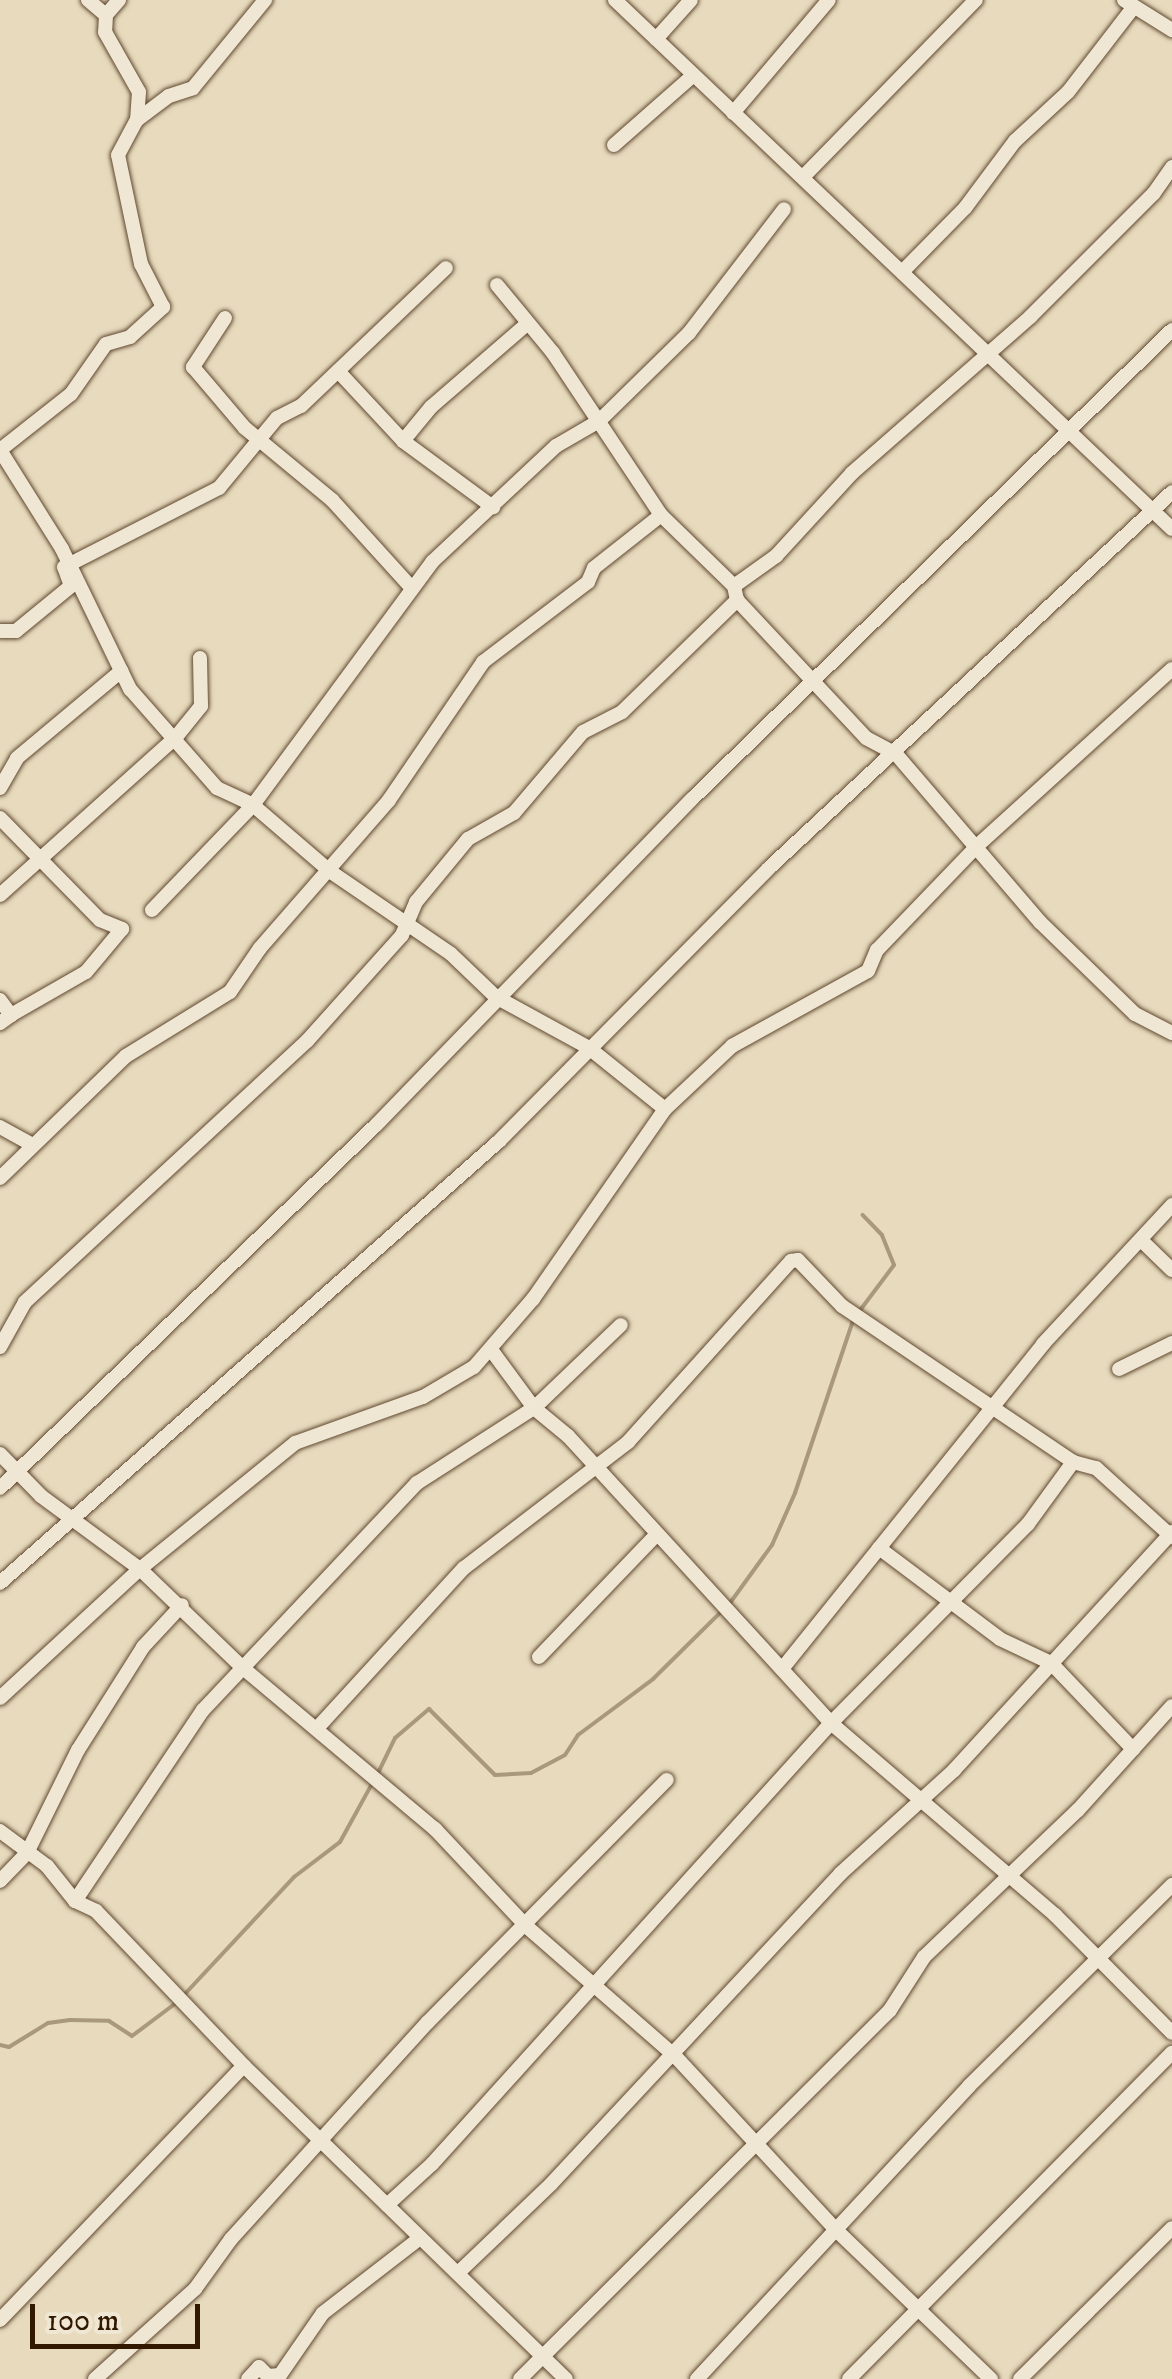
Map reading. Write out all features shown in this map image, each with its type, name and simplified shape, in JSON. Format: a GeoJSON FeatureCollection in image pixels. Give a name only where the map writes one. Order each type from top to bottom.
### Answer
{"type":"FeatureCollection","features":[{"type":"Feature","properties":{"kind":"street"},"geometry":{"type":"LineString","coordinates":[[88,0],[106,15]]}},
{"type":"Feature","properties":{"kind":"street"},"geometry":{"type":"LineString","coordinates":[[119,0],[106,15],[105,32],[139,92],[137,120],[117,160],[141,264],[163,308],[130,337],[106,344],[72,394],[0,450],[69,564],[130,689],[217,788],[253,805],[332,872],[408,923],[496,996],[589,1048],[665,1109]]}},
{"type":"Feature","properties":{"kind":"street"},"geometry":{"type":"LineString","coordinates":[[137,120],[169,96],[193,88],[264,0]]}},
{"type":"Feature","properties":{"kind":"street"},"geometry":{"type":"LineString","coordinates":[[615,0],[691,77],[905,269],[1172,529]]}},
{"type":"Feature","properties":{"kind":"street"},"geometry":{"type":"LineString","coordinates":[[656,40],[691,0]]}},
{"type":"Feature","properties":{"kind":"street"},"geometry":{"type":"LineString","coordinates":[[733,112],[829,0]]}},
{"type":"Feature","properties":{"kind":"street"},"geometry":{"type":"LineString","coordinates":[[804,176],[976,0]]}},
{"type":"Feature","properties":{"kind":"street"},"geometry":{"type":"LineString","coordinates":[[905,269],[965,208],[1015,140],[1068,92],[1128,4],[1170,23]]}},
{"type":"Feature","properties":{"kind":"street"},"geometry":{"type":"LineString","coordinates":[[614,145],[691,77]]}},
{"type":"Feature","properties":{"kind":"street"},"geometry":{"type":"LineString","coordinates":[[0,1347],[25,1302],[307,1041],[408,923],[416,902],[468,839],[514,813],[582,732],[622,712],[852,473],[1030,317],[1154,193],[1172,167]]}},
{"type":"Feature","properties":{"kind":"street"},"geometry":{"type":"LineString","coordinates":[[152,910],[253,805],[410,586],[556,446],[600,421],[689,333],[784,209]]}},
{"type":"Feature","properties":{"kind":"street"},"geometry":{"type":"LineString","coordinates":[[69,564],[219,488],[258,437],[338,371],[446,268]]}},
{"type":"Feature","properties":{"kind":"street"},"geometry":{"type":"LineString","coordinates":[[497,284],[600,421],[661,515],[813,684],[866,738],[896,754],[978,845],[1040,922],[1135,1014],[1172,1033]]}},
{"type":"Feature","properties":{"kind":"street"},"geometry":{"type":"LineString","coordinates":[[225,318],[193,367],[258,437],[332,500],[410,586]]}},
{"type":"Feature","properties":{"kind":"street"},"geometry":{"type":"LineString","coordinates":[[404,441],[431,407],[528,324]]}},
{"type":"Feature","properties":{"kind":"street"},"geometry":{"type":"LineString","coordinates":[[0,1488],[376,1125],[496,996],[1172,330]]}},
{"type":"Feature","properties":{"kind":"street"},"geometry":{"type":"LineString","coordinates":[[338,371],[404,441],[493,507]]}},
{"type":"Feature","properties":{"kind":"street"},"geometry":{"type":"LineString","coordinates":[[0,1582],[69,1515],[499,1141],[769,868],[896,754],[1172,492]]}},
{"type":"Feature","properties":{"kind":"street"},"geometry":{"type":"LineString","coordinates":[[0,1178],[126,1056],[230,992],[260,948],[332,872],[483,662],[588,582],[594,568],[661,515]]}},
{"type":"Feature","properties":{"kind":"street"},"geometry":{"type":"LineString","coordinates":[[0,631],[16,631],[71,586],[69,564]]}},
{"type":"Feature","properties":{"kind":"street"},"geometry":{"type":"LineString","coordinates":[[0,896],[176,737],[201,706],[200,658]]}},
{"type":"Feature","properties":{"kind":"street"},"geometry":{"type":"LineString","coordinates":[[0,1698],[140,1569],[295,1443],[423,1396],[492,1351],[665,1109],[732,1046],[868,971],[877,950],[978,845],[1172,668]]}},
{"type":"Feature","properties":{"kind":"street"},"geometry":{"type":"LineString","coordinates":[[0,788],[16,758],[122,671]]}},
{"type":"Feature","properties":{"kind":"street"},"geometry":{"type":"LineString","coordinates":[[0,818],[100,920],[122,929],[86,972],[6,1019],[0,1000]]}},
{"type":"Feature","properties":{"kind":"street"},"geometry":{"type":"LineString","coordinates":[[0,1127],[31,1144]]}},
{"type":"Feature","properties":{"kind":"street"},"geometry":{"type":"LineString","coordinates":[[782,1668],[996,1405],[1172,1206]]}},
{"type":"Feature","properties":{"kind":"street"},"geometry":{"type":"LineString","coordinates":[[1142,1240],[1172,1270]]}},
{"type":"Feature","properties":{"kind":"street"},"geometry":{"type":"LineString","coordinates":[[319,1726],[464,1568],[594,1470],[694,1373],[788,1262],[798,1260],[849,1310],[996,1405],[1073,1462],[1096,1468],[1171,1535],[922,1800],[842,1873],[674,2055],[459,2272]]}},
{"type":"Feature","properties":{"kind":"street"},"geometry":{"type":"LineString","coordinates":[[75,1901],[174,1749],[243,1668],[417,1483],[534,1408],[621,1325]]}},
{"type":"Feature","properties":{"kind":"street"},"geometry":{"type":"LineString","coordinates":[[1119,1370],[1172,1343]]}},
{"type":"Feature","properties":{"kind":"street"},"geometry":{"type":"LineString","coordinates":[[492,1351],[534,1408],[657,1534],[723,1611],[782,1668],[830,1724],[922,1800],[1005,1879],[1055,1916],[1172,2033]]}},
{"type":"Feature","properties":{"kind":"street"},"geometry":{"type":"LineString","coordinates":[[0,1454],[182,1605],[243,1668],[377,1777],[526,1926],[593,1979],[674,2055],[834,2228],[921,2306],[990,2379]]}},
{"type":"Feature","properties":{"kind":"street"},"geometry":{"type":"LineString","coordinates":[[387,2206],[432,2164],[593,1979],[830,1724],[1028,1524],[1073,1462]]}},
{"type":"Feature","properties":{"kind":"street"},"geometry":{"type":"LineString","coordinates":[[540,1657],[657,1534]]}},
{"type":"Feature","properties":{"kind":"street"},"geometry":{"type":"LineString","coordinates":[[879,1548],[1000,1639],[1051,1663],[1133,1749]]}},
{"type":"Feature","properties":{"kind":"street"},"geometry":{"type":"LineString","coordinates":[[0,1881],[28,1853],[78,1750],[143,1648],[182,1605]]}},
{"type":"Feature","properties":{"kind":"street"},"geometry":{"type":"LineString","coordinates":[[520,2379],[890,2010],[924,1957],[1172,1706]]}},
{"type":"Feature","properties":{"kind":"street"},"geometry":{"type":"LineString","coordinates":[[95,2379],[195,2288],[231,2239],[324,2143],[428,2022],[667,1780]]}},
{"type":"Feature","properties":{"kind":"street"},"geometry":{"type":"LineString","coordinates":[[0,1830],[48,1866],[75,1901],[96,1911],[244,2066],[566,2379]]}},
{"type":"Feature","properties":{"kind":"street"},"geometry":{"type":"LineString","coordinates":[[697,2379],[834,2228],[1095,1957],[1172,1886]]}},
{"type":"Feature","properties":{"kind":"street"},"geometry":{"type":"LineString","coordinates":[[849,2379],[1172,2053]]}},
{"type":"Feature","properties":{"kind":"street"},"geometry":{"type":"LineString","coordinates":[[0,2320],[244,2066]]}},
{"type":"Feature","properties":{"kind":"street"},"geometry":{"type":"LineString","coordinates":[[1020,2379],[1172,2228]]}},
{"type":"Feature","properties":{"kind":"street"},"geometry":{"type":"LineString","coordinates":[[248,2378],[259,2367],[268,2376],[280,2375],[324,2313],[420,2238]]}},
{"type":"Feature","properties":{"kind":"waterway"},"geometry":{"type":"LineString","coordinates":[[858,1313],[894,1265],[882,1235],[863,1215]]}},
{"type":"Feature","properties":{"kind":"waterway"},"geometry":{"type":"LineString","coordinates":[[730,1603],[772,1545],[795,1493],[853,1321]]}},
{"type":"Feature","properties":{"kind":"waterway"},"geometry":{"type":"LineString","coordinates":[[378,1773],[395,1738],[429,1709],[495,1775],[531,1773],[565,1755],[578,1735],[653,1679],[723,1610]]}},
{"type":"Feature","properties":{"kind":"waterway"},"geometry":{"type":"LineString","coordinates":[[183,1996],[294,1877],[340,1842],[373,1782]]}},
{"type":"Feature","properties":{"kind":"waterway"},"geometry":{"type":"LineString","coordinates":[[0,2045],[9,2047],[48,2023],[70,2020],[109,2021],[132,2036],[176,2003]]}}]}
